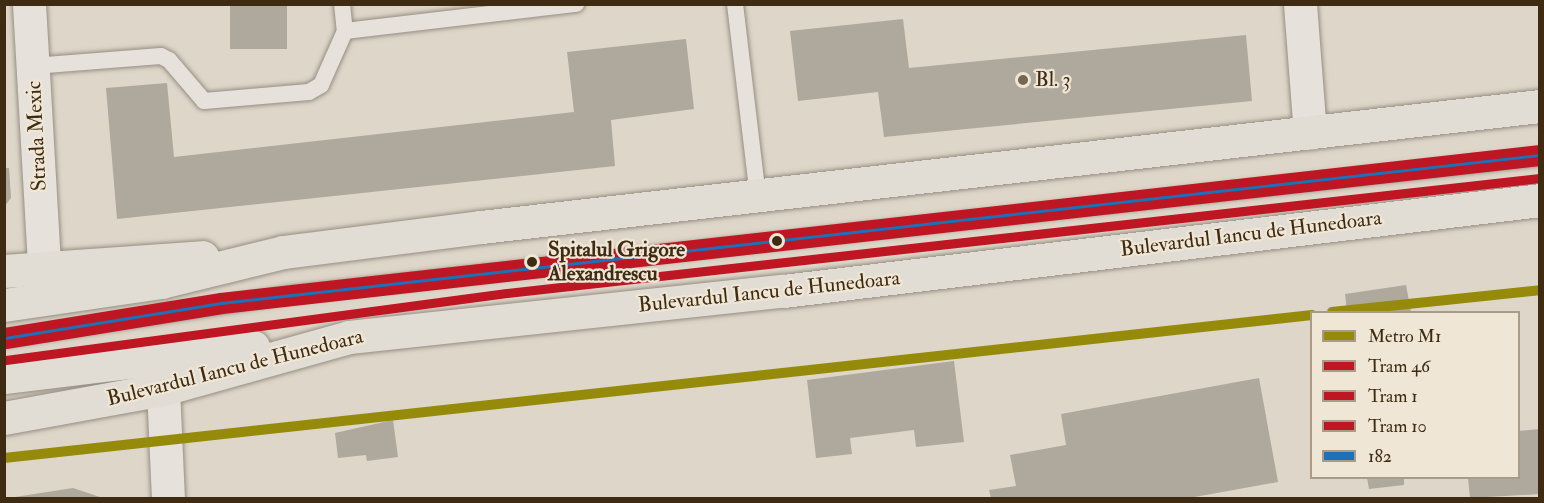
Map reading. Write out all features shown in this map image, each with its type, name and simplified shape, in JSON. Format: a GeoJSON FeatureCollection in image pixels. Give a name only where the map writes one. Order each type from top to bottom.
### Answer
{"type":"FeatureCollection","features":[{"type":"Feature","properties":{"kind":"main road"},"geometry":{"type":"LineString","coordinates":[[4,271],[283,252],[1539,106]]}},
{"type":"Feature","properties":{"kind":"main road","name":"Bulevardul Iancu de Hunedoara"},"geometry":{"type":"LineString","coordinates":[[4,418],[163,389],[349,337],[783,291],[1539,200]]}},
{"type":"Feature","properties":{"kind":"main road"},"geometry":{"type":"LineString","coordinates":[[4,305],[161,282],[283,252]]}},
{"type":"Feature","properties":{"kind":"main road"},"geometry":{"type":"LineString","coordinates":[[44,267],[45,299]]}},
{"type":"Feature","properties":{"kind":"main road"},"geometry":{"type":"LineString","coordinates":[[4,377],[349,337]]}},
{"type":"Feature","properties":{"kind":"street","name":"Strada Mexic"},"geometry":{"type":"LineString","coordinates":[[29,4],[44,267]]}},
{"type":"Feature","properties":{"kind":"street"},"geometry":{"type":"LineString","coordinates":[[1300,4],[1310,133]]}},
{"type":"Feature","properties":{"kind":"street"},"geometry":{"type":"LineString","coordinates":[[163,389],[168,498]]}},
{"type":"Feature","properties":{"kind":"lane"},"geometry":{"type":"LineString","coordinates":[[33,66],[161,56],[169,60],[204,100],[309,93],[321,85],[345,31],[342,4]]}},
{"type":"Feature","properties":{"kind":"lane"},"geometry":{"type":"LineString","coordinates":[[345,31],[576,4]]}},
{"type":"Feature","properties":{"kind":"lane"},"geometry":{"type":"LineString","coordinates":[[735,4],[758,197]]}},
{"type":"Feature","properties":{"kind":"lane","name":"Bulevardul Iancu de Hunedoara"},"geometry":{"type":"LineString","coordinates":[[4,339],[296,294],[1539,157]]}},
{"type":"Feature","properties":{"kind":"building"},"geometry":{"type":"Polygon","coordinates":[[[230,4],[287,4],[287,49],[230,49],[230,4]]]}},
{"type":"Feature","properties":{"kind":"building","name":"Bl. 3"},"geometry":{"type":"Polygon","coordinates":[[[903,19],[909,68],[1246,35],[1252,101],[884,137],[878,92],[798,101],[790,31],[903,19]]]}},
{"type":"Feature","properties":{"kind":"building"},"geometry":{"type":"Polygon","coordinates":[[[686,39],[694,109],[611,120],[615,166],[117,219],[106,88],[167,83],[174,157],[574,112],[567,52],[686,39]]]}},
{"type":"Feature","properties":{"kind":"building"},"geometry":{"type":"Polygon","coordinates":[[[4,168],[9,168],[11,198],[4,207],[4,168]]]}},
{"type":"Feature","properties":{"kind":"building"},"geometry":{"type":"Polygon","coordinates":[[[1406,285],[1411,311],[1347,311],[1345,294],[1406,285]]]}},
{"type":"Feature","properties":{"kind":"building"},"geometry":{"type":"Polygon","coordinates":[[[954,361],[964,442],[916,447],[914,430],[850,438],[852,454],[816,458],[807,380],[954,361]]]}},
{"type":"Feature","properties":{"kind":"building"},"geometry":{"type":"Polygon","coordinates":[[[1259,378],[1278,482],[1189,498],[991,498],[989,490],[1016,486],[1010,455],[1066,445],[1061,414],[1259,378]]]}},
{"type":"Feature","properties":{"kind":"building"},"geometry":{"type":"Polygon","coordinates":[[[393,420],[398,457],[367,461],[366,455],[338,458],[335,433],[393,420]]]}},
{"type":"Feature","properties":{"kind":"building"},"geometry":{"type":"Polygon","coordinates":[[[1540,429],[1540,494],[1470,498],[1468,479],[1520,479],[1520,431],[1540,429]]]}},
{"type":"Feature","properties":{"kind":"building"},"geometry":{"type":"Polygon","coordinates":[[[1367,479],[1404,479],[1404,485],[1369,489],[1367,479]]]}},
{"type":"Feature","properties":{"kind":"building"},"geometry":{"type":"Polygon","coordinates":[[[73,488],[103,498],[15,498],[15,497],[73,488]]]}},
{"type":"Feature","properties":{"kind":"metro line","name":"M1"},"geometry":{"type":"LineString","coordinates":[[1341,311],[1540,290]]}},
{"type":"Feature","properties":{"kind":"metro line","name":"M1"},"geometry":{"type":"LineString","coordinates":[[4,458],[1310,315]]}},
{"type":"Feature","properties":{"kind":"tram line","name":"46"},"geometry":{"type":"LineString","coordinates":[[4,332],[220,297],[1540,149]]}},
{"type":"Feature","properties":{"kind":"tram line","name":"1"},"geometry":{"type":"LineString","coordinates":[[6,344],[222,309],[1540,161]]}},
{"type":"Feature","properties":{"kind":"tram line","name":"10"},"geometry":{"type":"LineString","coordinates":[[6,360],[507,293],[1540,178]]}},
{"type":"Feature","properties":{"kind":"transit line","name":"182"},"geometry":{"type":"LineString","coordinates":[[4,339],[296,294],[1540,157]]}},
{"type":"Feature","properties":{"kind":"place","name":"Bl. 3"},"geometry":{"type":"Point","coordinates":[1023,80]}},
{"type":"Feature","properties":{"kind":"place","name":"Spitalul Grigore Alexandrescu"},"geometry":{"type":"Point","coordinates":[532,262]}}]}
